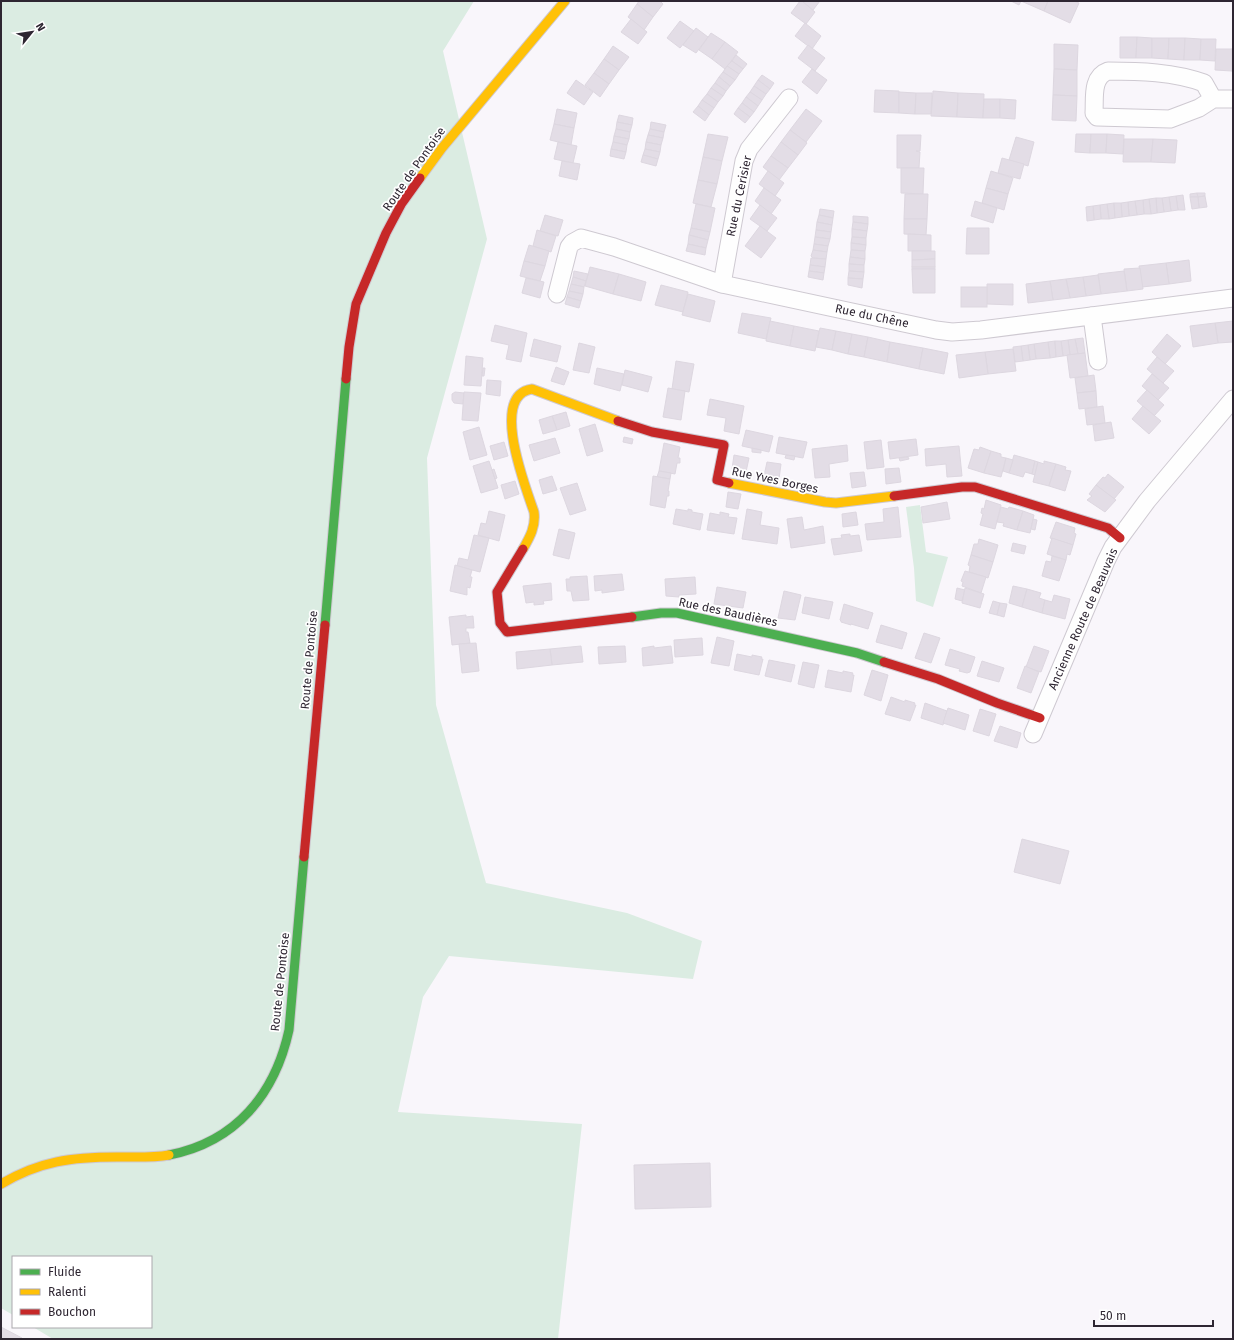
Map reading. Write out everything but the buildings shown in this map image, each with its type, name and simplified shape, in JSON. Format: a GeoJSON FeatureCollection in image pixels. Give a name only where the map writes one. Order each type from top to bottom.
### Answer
{"type":"FeatureCollection","features":[{"type":"Feature","properties":{"kind":"street","name":"Route de Pontoise"},"geometry":{"type":"LineString","coordinates":[[1,1184],[32,1168],[61,1160],[80,1158],[143,1158],[164,1156],[206,1145],[225,1134],[242,1120],[268,1086],[281,1059],[289,1030],[349,347],[356,304],[386,233],[402,203],[442,148],[565,1]]}},
{"type":"Feature","properties":{"kind":"street"},"geometry":{"type":"LineString","coordinates":[[1213,99],[1204,83],[1193,79],[1157,73],[1108,71],[1103,73],[1096,81],[1094,113],[1097,117],[1170,119],[1199,108],[1213,99],[1233,99]]}},
{"type":"Feature","properties":{"kind":"street","name":"Rue du Cerisier"},"geometry":{"type":"LineString","coordinates":[[722,284],[744,161],[749,149],[789,98]]}},
{"type":"Feature","properties":{"kind":"street","name":"Rue du Chêne"},"geometry":{"type":"LineString","coordinates":[[558,294],[569,247],[572,243],[582,238],[722,284],[936,330],[952,332],[981,330],[1233,298]]}},
{"type":"Feature","properties":{"kind":"street"},"geometry":{"type":"LineString","coordinates":[[1092,316],[1098,361]]}},
{"type":"Feature","properties":{"kind":"street","name":"Rue Yves Borges"},"geometry":{"type":"LineString","coordinates":[[534,512],[512,433],[512,410],[515,400],[518,394],[527,389],[539,391],[637,428],[724,445],[718,480],[836,503],[962,487],[976,488],[1108,528],[1120,538]]}},
{"type":"Feature","properties":{"kind":"street","name":"Ancienne Route de Beauvais"},"geometry":{"type":"LineString","coordinates":[[1033,734],[1106,561],[1120,538],[1147,501],[1233,399]]}},
{"type":"Feature","properties":{"kind":"street","name":"Rue des Baudières"},"geometry":{"type":"LineString","coordinates":[[534,512],[535,521],[530,538],[497,592],[500,623],[507,632],[510,633],[661,613],[677,613],[857,653],[938,678],[998,703],[1040,718]]}},
{"type":"Feature","properties":{"kind":"shaded area"},"geometry":{"type":"Polygon","coordinates":[[[1,1],[474,1],[443,51],[487,239],[427,458],[436,705],[486,883],[627,913],[702,941],[693,979],[449,956],[423,997],[398,1112],[582,1124],[558,1339],[53,1339],[35,1328],[152,1328],[152,1256],[12,1256],[12,1314],[1,1308],[1,1]]]}},
{"type":"Feature","properties":{"kind":"shaded area"},"geometry":{"type":"Polygon","coordinates":[[[920,505],[926,552],[948,557],[933,607],[916,601],[914,568],[906,507],[920,505]]]}},
{"type":"Feature","properties":{"kind":"traffic: fast"},"geometry":{"type":"LineString","coordinates":[[325,625],[346,379]]}},
{"type":"Feature","properties":{"kind":"traffic: fast"},"geometry":{"type":"LineString","coordinates":[[632,617],[661,613],[677,613],[857,653],[884,662]]}},
{"type":"Feature","properties":{"kind":"traffic: fast"},"geometry":{"type":"LineString","coordinates":[[169,1155],[193,1149],[214,1139],[233,1127],[249,1112],[263,1094],[274,1075],[283,1053],[289,1030],[304,857]]}},
{"type":"Feature","properties":{"kind":"traffic: slow"},"geometry":{"type":"LineString","coordinates":[[420,178],[442,148],[565,1]]}},
{"type":"Feature","properties":{"kind":"traffic: slow"},"geometry":{"type":"LineString","coordinates":[[523,549],[532,531],[534,512],[524,484],[514,444],[512,424],[513,407],[519,395],[532,389],[618,421]]}},
{"type":"Feature","properties":{"kind":"traffic: slow"},"geometry":{"type":"LineString","coordinates":[[729,483],[836,503],[894,496]]}},
{"type":"Feature","properties":{"kind":"traffic: slow"},"geometry":{"type":"LineString","coordinates":[[1,1184],[29,1170],[43,1165],[71,1159],[101,1157],[150,1157],[169,1155]]}},
{"type":"Feature","properties":{"kind":"traffic: jam"},"geometry":{"type":"LineString","coordinates":[[346,379],[349,347],[356,304],[386,233],[402,203],[420,178]]}},
{"type":"Feature","properties":{"kind":"traffic: jam"},"geometry":{"type":"LineString","coordinates":[[618,421],[652,432],[724,445],[717,480],[729,483]]}},
{"type":"Feature","properties":{"kind":"traffic: jam"},"geometry":{"type":"LineString","coordinates":[[894,496],[962,487],[975,487],[1108,528],[1120,538]]}},
{"type":"Feature","properties":{"kind":"traffic: jam"},"geometry":{"type":"LineString","coordinates":[[523,549],[497,592],[500,623],[507,632],[632,617]]}},
{"type":"Feature","properties":{"kind":"traffic: jam"},"geometry":{"type":"LineString","coordinates":[[304,857],[325,625]]}},
{"type":"Feature","properties":{"kind":"traffic: jam"},"geometry":{"type":"LineString","coordinates":[[884,662],[938,679],[997,703],[1040,718]]}}]}
